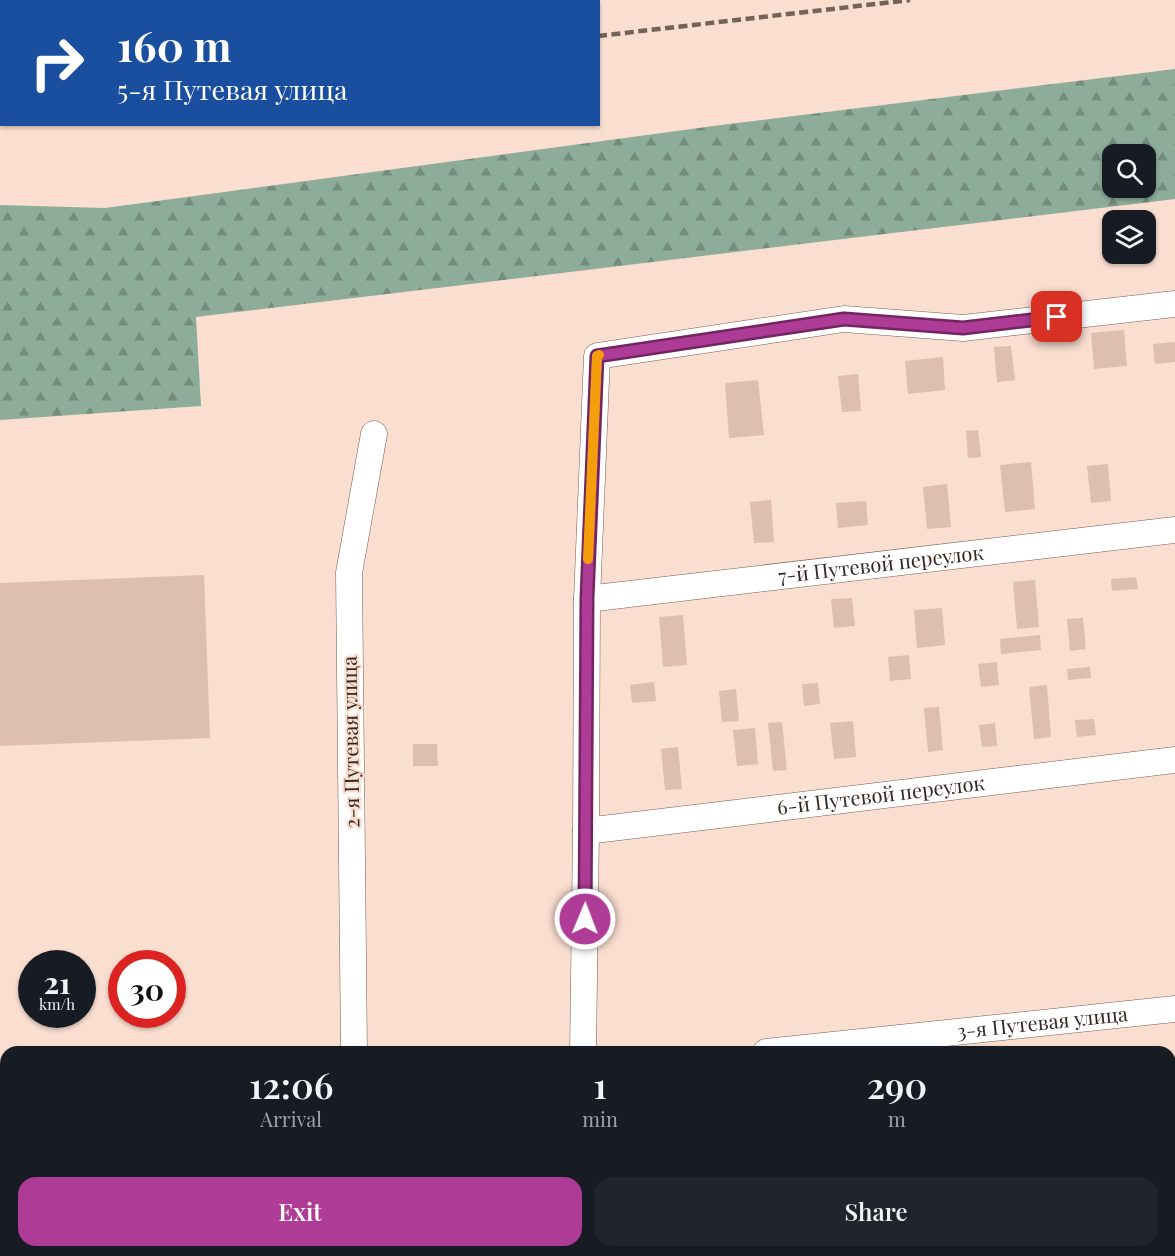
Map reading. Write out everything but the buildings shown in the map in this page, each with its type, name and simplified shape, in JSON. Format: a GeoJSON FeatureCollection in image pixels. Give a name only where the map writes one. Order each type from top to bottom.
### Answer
{"type":"FeatureCollection","features":[{"type":"Feature","properties":{"kind":"street"},"geometry":{"type":"LineString","coordinates":[[583,1046],[587,598],[597,356],[844,319],[963,328],[1175,304]]}},
{"type":"Feature","properties":{"kind":"street","name":"2-я Путевая улица"},"geometry":{"type":"LineString","coordinates":[[354,1046],[350,573],[374,434]]}},
{"type":"Feature","properties":{"kind":"street","name":"7-й Путевой переулок"},"geometry":{"type":"LineString","coordinates":[[587,598],[1175,531]]}},
{"type":"Feature","properties":{"kind":"street","name":"6-й Путевой переулок"},"geometry":{"type":"LineString","coordinates":[[586,831],[1175,760]]}},
{"type":"Feature","properties":{"kind":"street","name":"3-я Путевая улица"},"geometry":{"type":"LineString","coordinates":[[823,1046],[1175,1009]]}},
{"type":"Feature","properties":{"kind":"green space"},"geometry":{"type":"Polygon","coordinates":[[[1175,69],[1175,199],[196,317],[201,406],[0,420],[0,205],[105,208],[721,125],[1175,69]]]}},
{"type":"Feature","properties":{"kind":"railway"},"geometry":{"type":"LineString","coordinates":[[600,36],[910,0]]}},
{"type":"Feature","properties":{"kind":"slow traffic"},"geometry":{"type":"LineString","coordinates":[[588,559],[597,356],[599,355]]}},
{"type":"Feature","properties":{"kind":"route"},"geometry":{"type":"LineString","coordinates":[[585,919],[587,598],[597,356],[844,319],[963,328],[1057,317]]}}]}
